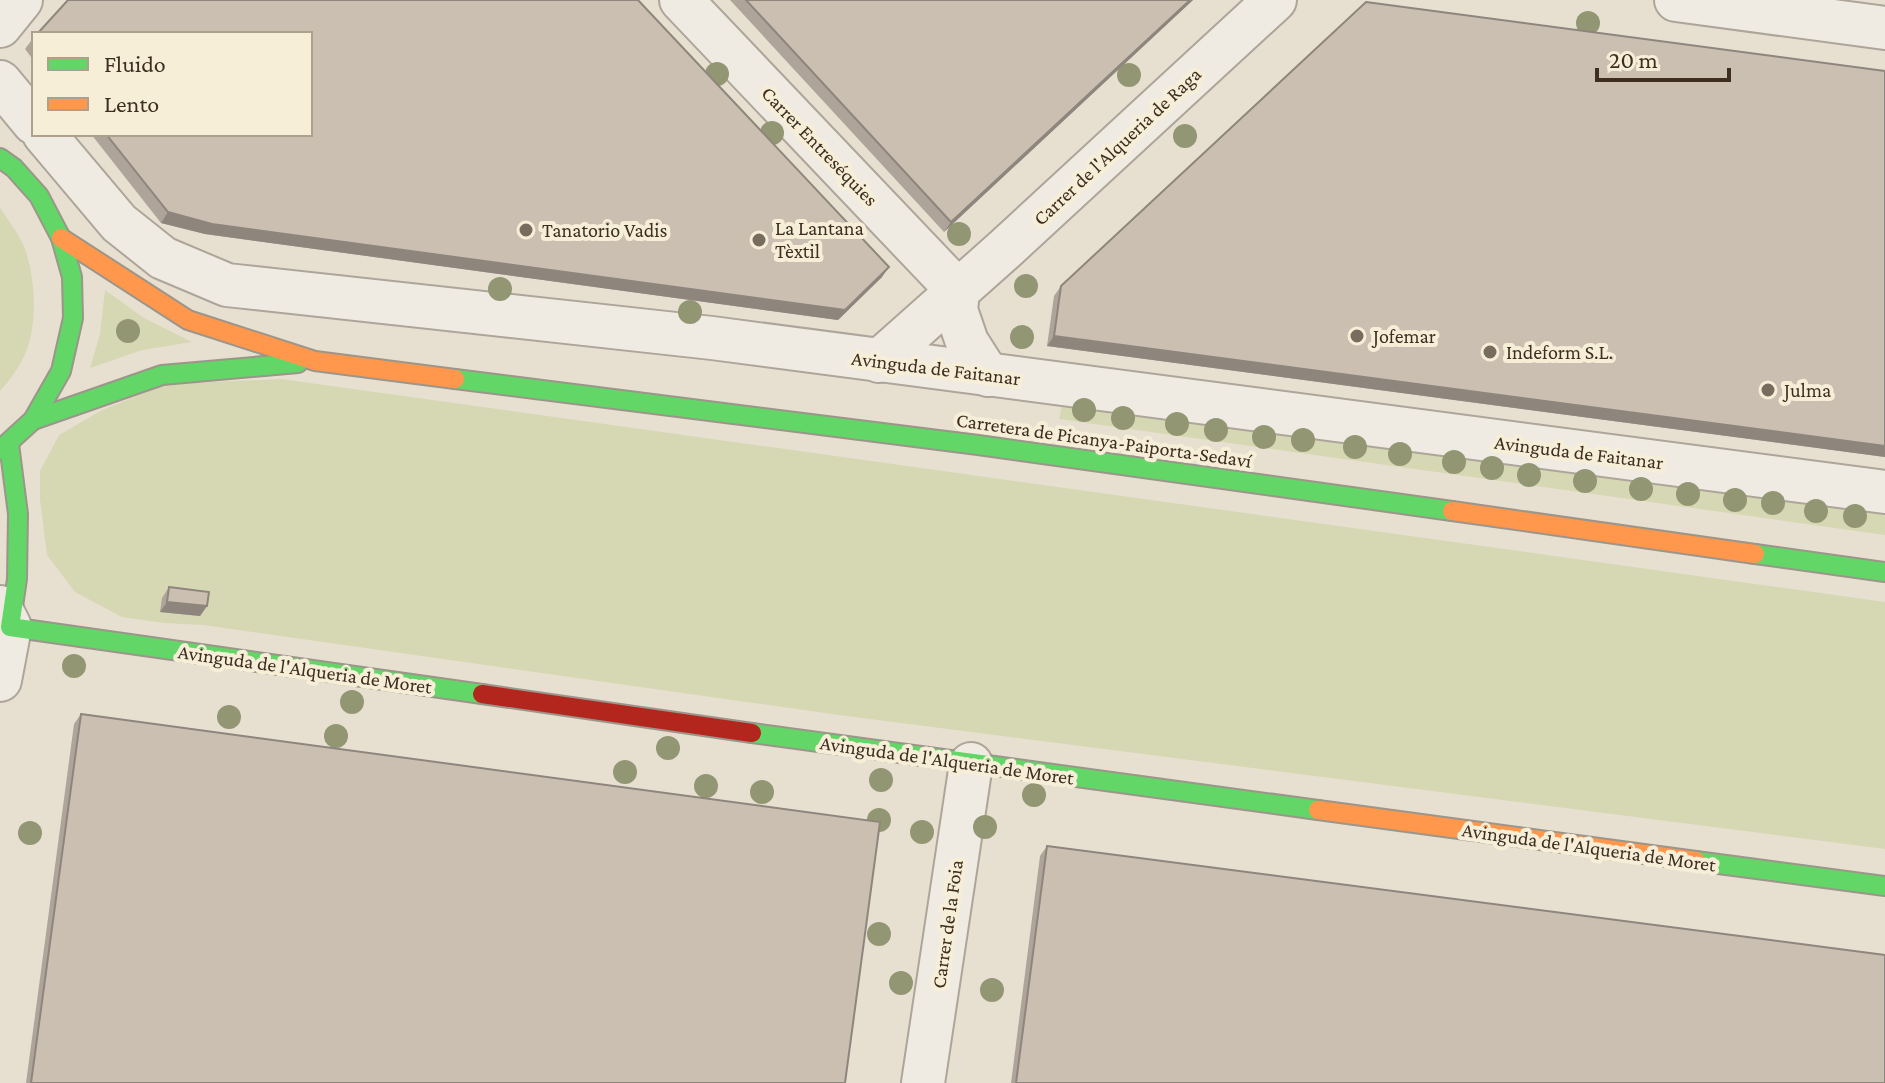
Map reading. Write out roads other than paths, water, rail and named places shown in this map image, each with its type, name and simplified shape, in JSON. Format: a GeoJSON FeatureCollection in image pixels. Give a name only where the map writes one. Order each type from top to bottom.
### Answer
{"type":"FeatureCollection","features":[{"type":"Feature","properties":{"kind":"main road"},"geometry":{"type":"LineString","coordinates":[[3,620],[17,579],[18,514],[5,447],[33,420],[61,371],[73,318],[72,277],[61,238],[39,196],[5,155]]}},
{"type":"Feature","properties":{"kind":"main road","name":"Carretera de Picanya-Paiporta-Sedaví"},"geometry":{"type":"LineString","coordinates":[[61,238],[188,320],[315,361],[978,445],[1885,572]]}},
{"type":"Feature","properties":{"kind":"main road","name":"Carretera de Picanya-Paiporta-Sedaví"},"geometry":{"type":"LineString","coordinates":[[33,420],[162,375],[315,361]]}},
{"type":"Feature","properties":{"kind":"main road","name":"Avinguda de l'Alqueria de Moret"},"geometry":{"type":"LineString","coordinates":[[3,620],[59,633],[971,764],[1885,886]]}},
{"type":"Feature","properties":{"kind":"street"},"geometry":{"type":"LineString","coordinates":[[0,26],[21,0]]}},
{"type":"Feature","properties":{"kind":"street","name":"Carrer Entreséquies"},"geometry":{"type":"LineString","coordinates":[[681,0],[958,291]]}},
{"type":"Feature","properties":{"kind":"street","name":"Carrer de l'Alqueria de Raga"},"geometry":{"type":"LineString","coordinates":[[879,361],[1275,0]]}},
{"type":"Feature","properties":{"kind":"street"},"geometry":{"type":"LineString","coordinates":[[1676,0],[1885,28]]}},
{"type":"Feature","properties":{"kind":"street"},"geometry":{"type":"LineString","coordinates":[[0,82],[32,121]]}},
{"type":"Feature","properties":{"kind":"street","name":"Avinguda de Faitanar"},"geometry":{"type":"LineString","coordinates":[[46,136],[119,223],[163,258],[227,285],[712,338],[1885,492]]}},
{"type":"Feature","properties":{"kind":"street"},"geometry":{"type":"LineString","coordinates":[[958,291],[956,310],[967,342],[988,375]]}},
{"type":"Feature","properties":{"kind":"street"},"geometry":{"type":"LineString","coordinates":[[0,680],[3,620]]}},
{"type":"Feature","properties":{"kind":"street","name":"Carrer de la Foia"},"geometry":{"type":"LineString","coordinates":[[923,1083],[971,764]]}},
{"type":"Feature","properties":{"kind":"place","name":"Tanatorio Vadis"},"geometry":{"type":"Point","coordinates":[526,230]}},
{"type":"Feature","properties":{"kind":"place","name":"La Lantana Tèxtil"},"geometry":{"type":"Point","coordinates":[759,240]}},
{"type":"Feature","properties":{"kind":"place","name":"Jofemar"},"geometry":{"type":"Point","coordinates":[1357,336]}},
{"type":"Feature","properties":{"kind":"place","name":"Indeform S.L."},"geometry":{"type":"Point","coordinates":[1490,352]}},
{"type":"Feature","properties":{"kind":"place","name":"Julma"},"geometry":{"type":"Point","coordinates":[1768,390]}}]}
